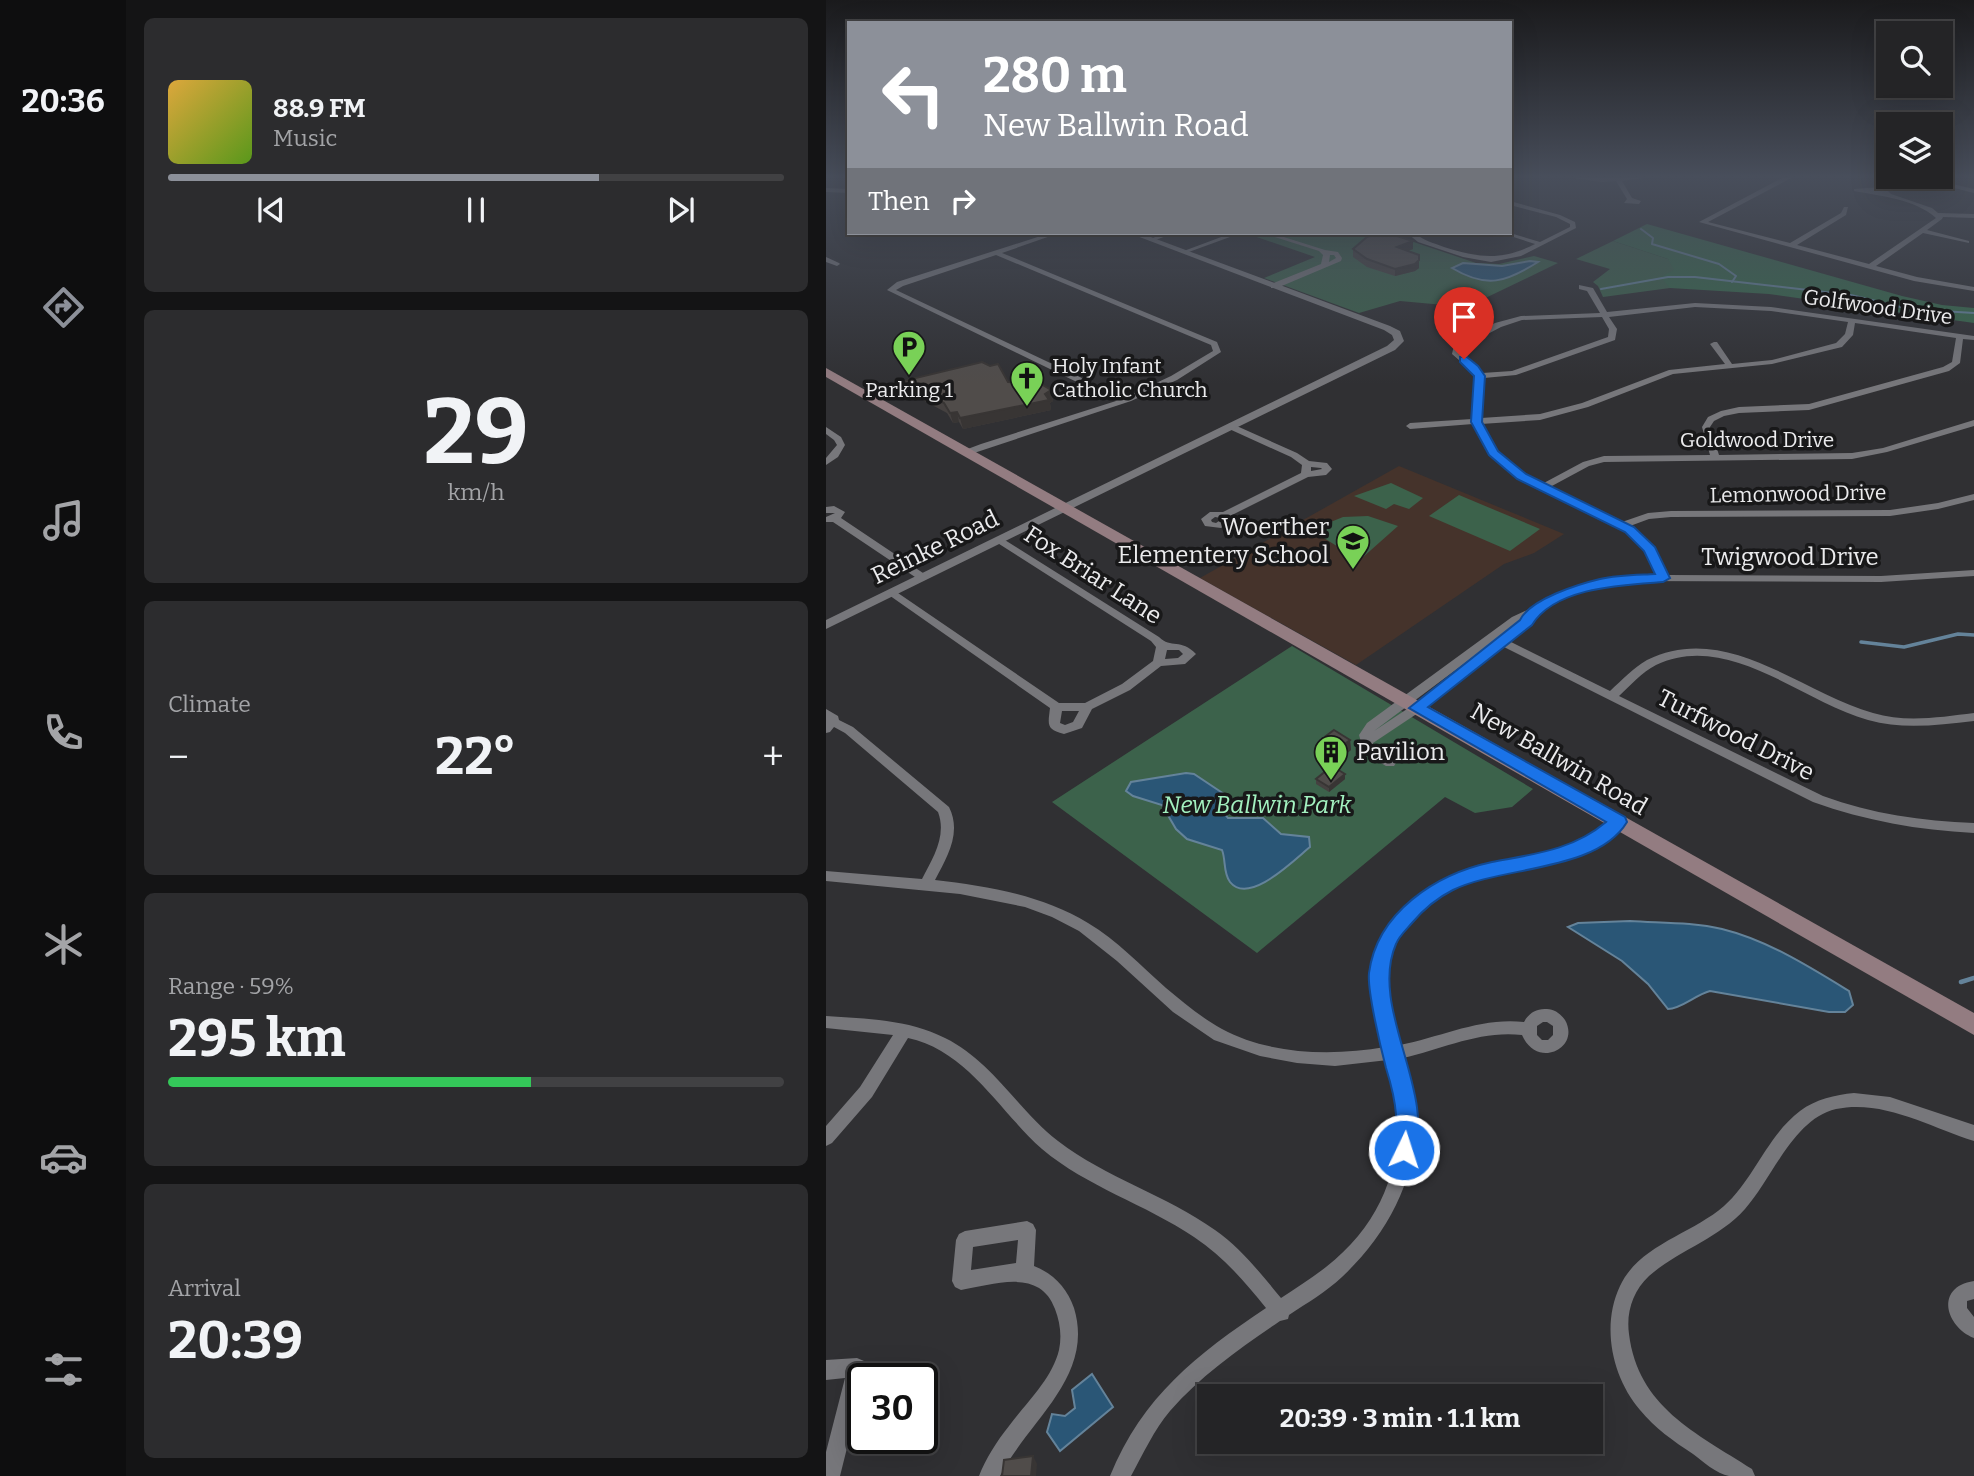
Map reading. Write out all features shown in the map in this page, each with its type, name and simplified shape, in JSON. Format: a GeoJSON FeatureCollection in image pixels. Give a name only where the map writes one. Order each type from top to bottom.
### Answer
{"type":"FeatureCollection","features":[{"type":"Feature","properties":{"kind":"main road","name":"New Ballwin Road"},"geometry":{"type":"LineString","coordinates":[[826,372],[1974,1025]]}},
{"type":"Feature","properties":{"kind":"street"},"geometry":{"type":"LineString","coordinates":[[880,289],[892,288],[1018,246]]}},
{"type":"Feature","properties":{"kind":"street"},"geometry":{"type":"LineString","coordinates":[[1167,246],[1277,287],[1301,280],[1310,271],[1338,261],[1336,253],[1306,246]]}},
{"type":"Feature","properties":{"kind":"street"},"geometry":{"type":"LineString","coordinates":[[1184,252],[1201,246]]}},
{"type":"Feature","properties":{"kind":"street"},"geometry":{"type":"LineString","coordinates":[[1436,246],[1484,260],[1513,257],[1537,246]]}},
{"type":"Feature","properties":{"kind":"street"},"geometry":{"type":"LineString","coordinates":[[1790,246],[1934,283],[1974,289]]}},
{"type":"Feature","properties":{"kind":"street"},"geometry":{"type":"LineString","coordinates":[[1870,267],[1902,246]]}},
{"type":"Feature","properties":{"kind":"street"},"geometry":{"type":"LineString","coordinates":[[968,452],[1007,437],[1124,401],[1178,376],[1226,347],[997,253]]}},
{"type":"Feature","properties":{"kind":"street"},"geometry":{"type":"LineString","coordinates":[[826,259],[837,264]]}},
{"type":"Feature","properties":{"kind":"street","name":"Reinke Road"},"geometry":{"type":"LineString","coordinates":[[826,625],[1391,348],[1399,341],[1396,333],[1387,328],[1277,287]]}},
{"type":"Feature","properties":{"kind":"street"},"geometry":{"type":"LineString","coordinates":[[1582,287],[1590,290],[1614,332],[1607,340],[1513,373],[1479,376],[1476,422],[1493,453],[1511,469],[1542,488],[1623,525],[1650,550],[1663,578]]}},
{"type":"Feature","properties":{"kind":"street"},"geometry":{"type":"LineString","coordinates":[[892,288],[1124,401]]}},
{"type":"Feature","properties":{"kind":"street","name":"Golfwood Drive"},"geometry":{"type":"LineString","coordinates":[[1479,376],[1475,368],[1456,354],[1455,349],[1513,320],[1604,315],[1673,307],[1725,305],[1974,338]]}},
{"type":"Feature","properties":{"kind":"street"},"geometry":{"type":"LineString","coordinates":[[1410,426],[1549,415],[1585,405],[1662,375],[1772,362],[1839,345],[1849,335],[1852,321]]}},
{"type":"Feature","properties":{"kind":"street"},"geometry":{"type":"LineString","coordinates":[[1715,458],[1706,430],[1707,423],[1716,416],[1732,411],[1809,407],[1946,369],[1956,363],[1960,336]]}},
{"type":"Feature","properties":{"kind":"street"},"geometry":{"type":"LineString","coordinates":[[1212,343],[1217,352]]}},
{"type":"Feature","properties":{"kind":"street"},"geometry":{"type":"LineString","coordinates":[[1714,344],[1730,366]]}},
{"type":"Feature","properties":{"kind":"street","name":"Goldwood Drive"},"geometry":{"type":"LineString","coordinates":[[1542,488],[1586,464],[1604,459],[1852,457],[1974,423]]}},
{"type":"Feature","properties":{"kind":"street"},"geometry":{"type":"LineString","coordinates":[[1224,515],[1306,469],[1294,455],[1230,426]]}},
{"type":"Feature","properties":{"kind":"street"},"geometry":{"type":"LineString","coordinates":[[826,430],[841,444],[835,455],[826,462]]}},
{"type":"Feature","properties":{"kind":"street","name":"Lemonwood Drive"},"geometry":{"type":"LineString","coordinates":[[1623,525],[1648,516],[1671,514],[1890,513],[1938,506],[1974,497]]}},
{"type":"Feature","properties":{"kind":"street"},"geometry":{"type":"LineString","coordinates":[[829,516],[922,577]]}},
{"type":"Feature","properties":{"kind":"street","name":"Fox Briar Lane"},"geometry":{"type":"LineString","coordinates":[[1000,540],[1162,646],[1182,647],[1190,654],[1181,661],[1158,663],[1126,687],[1087,707]]}},
{"type":"Feature","properties":{"kind":"street","name":"Twigwood Drive"},"geometry":{"type":"LineString","coordinates":[[1410,704],[1497,640],[1527,622],[1530,615],[1562,596],[1589,586],[1622,579],[1881,579],[1974,573]]}},
{"type":"Feature","properties":{"kind":"street"},"geometry":{"type":"LineString","coordinates":[[891,593],[1056,707],[1087,707],[1078,724],[1064,730],[1054,725],[1056,707]]}},
{"type":"Feature","properties":{"kind":"street","name":"Turfwood Drive"},"geometry":{"type":"LineString","coordinates":[[1497,640],[1828,803],[1891,821],[1974,828]]}},
{"type":"Feature","properties":{"kind":"street","name":"Fox Briar Lane"},"geometry":{"type":"LineString","coordinates":[[1158,663],[1162,646]]}},
{"type":"Feature","properties":{"kind":"street"},"geometry":{"type":"LineString","coordinates":[[1612,696],[1653,662],[1676,653],[1703,651],[1746,662],[1852,710],[1882,720],[1920,723],[1974,717]]}},
{"type":"Feature","properties":{"kind":"street"},"geometry":{"type":"LineString","coordinates":[[1390,763],[1368,750],[1366,742],[1410,704]]}},
{"type":"Feature","properties":{"kind":"street"},"geometry":{"type":"LineString","coordinates":[[828,721],[849,730],[944,810],[950,825],[948,837],[925,886]]}},
{"type":"Feature","properties":{"kind":"street"},"geometry":{"type":"LineString","coordinates":[[1120,1476],[1146,1428],[1165,1403],[1207,1363],[1281,1312],[1350,1258],[1382,1219],[1401,1171],[1407,1117],[1378,976],[1386,943],[1418,904],[1446,885],[1467,876],[1582,848],[1619,822]]}},
{"type":"Feature","properties":{"kind":"street"},"geometry":{"type":"LineString","coordinates":[[826,876],[1009,897],[1034,904],[1068,918],[1086,929],[1204,1027],[1239,1044],[1315,1060],[1335,1061],[1393,1053],[1502,1027],[1527,1029]]}},
{"type":"Feature","properties":{"kind":"street"},"geometry":{"type":"LineString","coordinates":[[826,1022],[904,1031],[949,1048],[1050,1144],[1092,1174],[1199,1230],[1219,1244],[1240,1263],[1281,1312]]}},
{"type":"Feature","properties":{"kind":"street"},"geometry":{"type":"LineString","coordinates":[[826,1138],[866,1092],[904,1031]]}},
{"type":"Feature","properties":{"kind":"street"},"geometry":{"type":"LineString","coordinates":[[1745,1476],[1671,1428],[1636,1391],[1625,1367],[1620,1345],[1619,1311],[1628,1287],[1654,1261],[1730,1212],[1796,1125],[1821,1107],[1850,1100],[1893,1104],[1974,1133]]}},
{"type":"Feature","properties":{"kind":"street"},"geometry":{"type":"LineString","coordinates":[[989,1476],[1005,1445],[1054,1384],[1070,1343],[1068,1315],[1061,1299],[1046,1282],[1025,1272]]}},
{"type":"Feature","properties":{"kind":"street"},"geometry":{"type":"LineString","coordinates":[[1974,1290],[1959,1295],[1956,1307],[1963,1320],[1974,1329]]}},
{"type":"Feature","properties":{"kind":"street"},"geometry":{"type":"LineString","coordinates":[[826,1370],[857,1368],[830,1454],[830,1476]]}},
{"type":"Feature","properties":{"kind":"shaded area","name":"Woerther Elementery School"},"geometry":{"type":"Polygon","coordinates":[[[1399,466],[1564,534],[1534,553],[1504,564],[1356,665],[1200,578],[1399,466]]]}},
{"type":"Feature","properties":{"kind":"green space"},"geometry":{"type":"Polygon","coordinates":[[[1283,246],[1425,246],[1476,263],[1499,264],[1534,256],[1558,263],[1475,303],[1444,305],[1400,301],[1359,313],[1264,278],[1315,257],[1283,246]]]}},
{"type":"Feature","properties":{"kind":"green space"},"geometry":{"type":"Polygon","coordinates":[[[1603,246],[1628,246],[1668,259],[1703,288],[1670,288],[1603,297],[1593,282],[1610,269],[1576,259],[1603,246]]]}},
{"type":"Feature","properties":{"kind":"green space"},"geometry":{"type":"Polygon","coordinates":[[[1628,246],[1724,246],[1902,296],[1942,305],[1974,308],[1974,323],[1769,294],[1670,288],[1661,277],[1674,270],[1668,259],[1628,246]]]}},
{"type":"Feature","properties":{"kind":"green space"},"geometry":{"type":"Polygon","coordinates":[[[1391,483],[1423,498],[1409,509],[1394,504],[1386,509],[1354,496],[1391,483]]]}},
{"type":"Feature","properties":{"kind":"green space"},"geometry":{"type":"Polygon","coordinates":[[[1459,495],[1540,529],[1510,551],[1429,516],[1459,495]]]}},
{"type":"Feature","properties":{"kind":"green space"},"geometry":{"type":"Polygon","coordinates":[[[1368,516],[1398,526],[1362,558],[1356,558],[1311,530],[1343,517],[1368,516]]]}},
{"type":"Feature","properties":{"kind":"green space","name":"New Ballwin Park"},"geometry":{"type":"Polygon","coordinates":[[[1292,646],[1533,789],[1512,807],[1475,813],[1445,797],[1257,953],[1052,802],[1292,646]]]}},
{"type":"Feature","properties":{"kind":"water"},"geometry":{"type":"Polygon","coordinates":[[[1538,262],[1506,278],[1486,281],[1464,275],[1452,268],[1463,263],[1502,266],[1538,262]]]}},
{"type":"Feature","properties":{"kind":"water"},"geometry":{"type":"Polygon","coordinates":[[[1194,774],[1224,794],[1224,813],[1228,818],[1263,818],[1281,834],[1309,837],[1310,847],[1260,885],[1238,888],[1230,882],[1225,871],[1222,850],[1187,839],[1176,829],[1162,805],[1133,796],[1126,791],[1131,782],[1194,774]]]}},
{"type":"Feature","properties":{"kind":"water"},"geometry":{"type":"Polygon","coordinates":[[[1630,921],[1711,927],[1755,940],[1788,955],[1849,991],[1853,1005],[1845,1012],[1829,1012],[1710,991],[1678,1007],[1668,1009],[1648,984],[1622,961],[1568,927],[1578,923],[1630,921]]]}},
{"type":"Feature","properties":{"kind":"water"},"geometry":{"type":"Polygon","coordinates":[[[1092,1374],[1113,1407],[1060,1451],[1047,1432],[1052,1414],[1065,1416],[1075,1408],[1072,1390],[1092,1374]]]}},
{"type":"Feature","properties":{"kind":"building"},"geometry":{"type":"Polygon","coordinates":[[[1357,246],[1400,246],[1397,247],[1419,255],[1419,260],[1415,264],[1395,269],[1367,259],[1353,249],[1357,246]]]}},
{"type":"Feature","properties":{"kind":"building"},"geometry":{"type":"Polygon","coordinates":[[[982,362],[990,366],[998,364],[1008,382],[1041,384],[1051,390],[1045,394],[1049,400],[960,418],[957,412],[950,413],[944,403],[903,381],[982,362]]]}},
{"type":"Feature","properties":{"kind":"building"},"geometry":{"type":"Polygon","coordinates":[[[1334,730],[1350,740],[1342,746],[1326,736],[1334,730]]]}},
{"type":"Feature","properties":{"kind":"building"},"geometry":{"type":"Polygon","coordinates":[[[1332,766],[1345,774],[1329,787],[1316,779],[1332,766]]]}},
{"type":"Feature","properties":{"kind":"building"},"geometry":{"type":"Polygon","coordinates":[[[1033,1456],[1031,1476],[1002,1476],[1004,1460],[1033,1456]]]}},
{"type":"Feature","properties":{"kind":"waterway"},"geometry":{"type":"LineString","coordinates":[[1658,246],[1719,264],[1736,276],[1732,281]]}},
{"type":"Feature","properties":{"kind":"waterway"},"geometry":{"type":"LineString","coordinates":[[1601,289],[1668,277],[1732,281]]}},
{"type":"Feature","properties":{"kind":"waterway"},"geometry":{"type":"LineString","coordinates":[[1732,281],[1851,295],[1909,309],[1974,313]]}},
{"type":"Feature","properties":{"kind":"waterway"},"geometry":{"type":"LineString","coordinates":[[1861,642],[1904,647],[1958,634],[1974,635]]}},
{"type":"Feature","properties":{"kind":"waterway"},"geometry":{"type":"LineString","coordinates":[[1961,982],[1974,978]]}},
{"type":"Feature","properties":{"kind":"place","name":"Parking 1"},"geometry":{"type":"Point","coordinates":[909,377]}},
{"type":"Feature","properties":{"kind":"place","name":"Holy Infant Catholic Church"},"geometry":{"type":"Point","coordinates":[1027,408]}},
{"type":"Feature","properties":{"kind":"place","name":"Woerther Elementery School"},"geometry":{"type":"Point","coordinates":[1353,571]}},
{"type":"Feature","properties":{"kind":"place","name":"Pavilion"},"geometry":{"type":"Point","coordinates":[1331,782]}},
{"type":"Feature","properties":{"kind":"route"},"geometry":{"type":"LineString","coordinates":[[1404,1150],[1407,1117],[1404,1096],[1378,976],[1386,943],[1394,930],[1418,904],[1446,885],[1489,870],[1582,848],[1619,822],[1417,708],[1527,622],[1530,615],[1562,596],[1603,582],[1629,578],[1663,578],[1650,550],[1629,529],[1542,488],[1521,476],[1493,453],[1476,422],[1480,379],[1478,372],[1464,359]]}}]}
